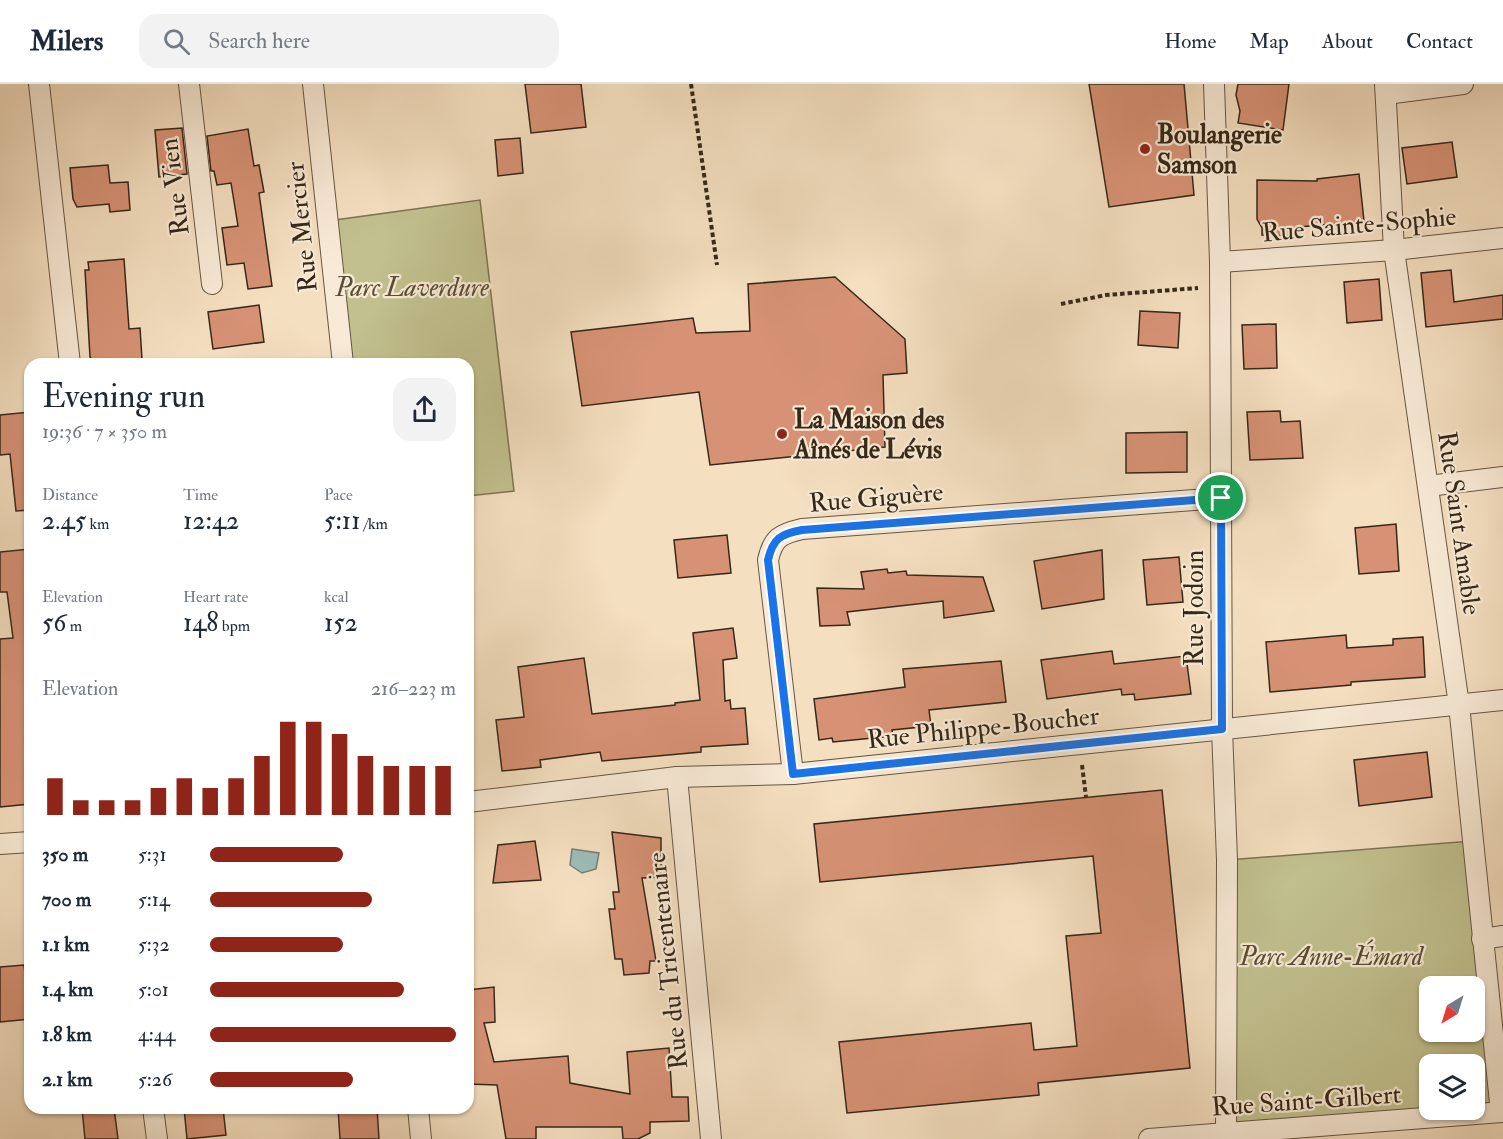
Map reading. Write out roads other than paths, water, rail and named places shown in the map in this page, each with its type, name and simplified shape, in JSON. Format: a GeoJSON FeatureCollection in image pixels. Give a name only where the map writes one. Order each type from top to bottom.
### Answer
{"type":"FeatureCollection","features":[{"type":"Feature","properties":{"kind":"street"},"geometry":{"type":"LineString","coordinates":[[39,84],[69,358]]}},
{"type":"Feature","properties":{"kind":"street","name":"Rue Vien"},"geometry":{"type":"LineString","coordinates":[[189,84],[212,284]]}},
{"type":"Feature","properties":{"kind":"street","name":"Rue Mercier"},"geometry":{"type":"LineString","coordinates":[[314,84],[342,358]]}},
{"type":"Feature","properties":{"kind":"street","name":"Rue Jodoin"},"geometry":{"type":"LineString","coordinates":[[1214,84],[1220,262],[1222,729],[1227,860],[1226,1133]]}},
{"type":"Feature","properties":{"kind":"street"},"geometry":{"type":"LineString","coordinates":[[1386,89],[1463,84]]}},
{"type":"Feature","properties":{"kind":"street","name":"Rue Saint Amable"},"geometry":{"type":"LineString","coordinates":[[1386,89],[1394,250],[1459,705],[1502,1112]]}},
{"type":"Feature","properties":{"kind":"street","name":"Rue Sainte-Sophie"},"geometry":{"type":"LineString","coordinates":[[1220,262],[1394,250],[1503,238]]}},
{"type":"Feature","properties":{"kind":"street"},"geometry":{"type":"LineString","coordinates":[[1428,486],[1503,477]]}},
{"type":"Feature","properties":{"kind":"street","name":"Rue Giguère"},"geometry":{"type":"LineString","coordinates":[[793,774],[768,560],[771,547],[783,534],[802,530],[1221,498]]}},
{"type":"Feature","properties":{"kind":"street","name":"Rue Philippe-Boucher"},"geometry":{"type":"LineString","coordinates":[[474,801],[676,777],[793,774],[1503,700]]}},
{"type":"Feature","properties":{"kind":"street","name":"Rue du Tricentenaire"},"geometry":{"type":"LineString","coordinates":[[676,777],[711,1139]]}},
{"type":"Feature","properties":{"kind":"street"},"geometry":{"type":"LineString","coordinates":[[0,844],[24,842]]}},
{"type":"Feature","properties":{"kind":"street"},"geometry":{"type":"LineString","coordinates":[[1482,939],[1503,936]]}},
{"type":"Feature","properties":{"kind":"street","name":"Rue Saint-Gilbert"},"geometry":{"type":"LineString","coordinates":[[1149,1139],[1502,1112]]}},
{"type":"Feature","properties":{"kind":"street"},"geometry":{"type":"LineString","coordinates":[[154,1114],[157,1139]]}},
{"type":"Feature","properties":{"kind":"street"},"geometry":{"type":"LineString","coordinates":[[419,1114],[421,1139]]}},
{"type":"Feature","properties":{"kind":"water"},"geometry":{"type":"Polygon","coordinates":[[[572,849],[599,853],[596,869],[582,873],[570,865],[572,849]]]}},
{"type":"Feature","properties":{"kind":"place","name":"Boulangerie Samson"},"geometry":{"type":"Point","coordinates":[1145,149]}},
{"type":"Feature","properties":{"kind":"place","name":"La Maison des Aînés de Lévis"},"geometry":{"type":"Point","coordinates":[782,434]}},
{"type":"Feature","properties":{"kind":"park label","name":"Parc Laverdure"},"geometry":{"type":"Point","coordinates":[412,287]}},
{"type":"Feature","properties":{"kind":"park label","name":"Parc Anne-Émard"},"geometry":{"type":"Point","coordinates":[1331,956]}}]}
